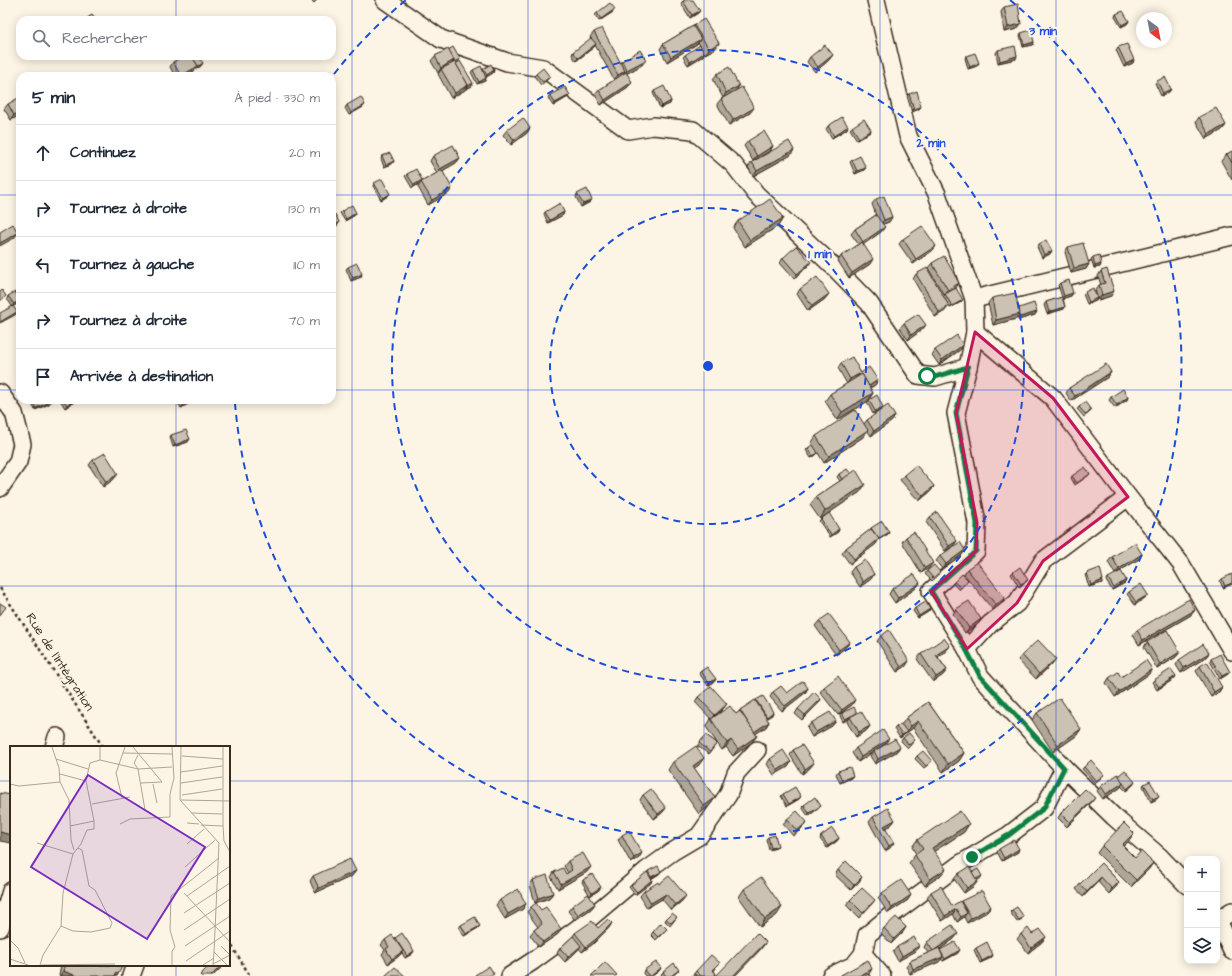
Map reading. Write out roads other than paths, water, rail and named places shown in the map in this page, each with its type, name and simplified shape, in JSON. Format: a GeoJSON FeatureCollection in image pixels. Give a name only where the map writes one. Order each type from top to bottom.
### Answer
{"type":"FeatureCollection","features":[{"type":"Feature","properties":{"kind":"street"},"geometry":{"type":"LineString","coordinates":[[385,0],[441,39],[507,62],[543,68],[628,130],[653,126],[693,130],[734,165],[756,194],[834,267],[869,303],[918,375],[935,377],[968,367]]}},
{"type":"Feature","properties":{"kind":"street"},"geometry":{"type":"LineString","coordinates":[[876,0],[908,136],[937,194],[974,299],[975,332],[956,413],[977,523],[976,551],[931,591],[966,649],[980,676],[1064,768],[1114,817],[1159,856],[1184,882]]}},
{"type":"Feature","properties":{"kind":"street"},"geometry":{"type":"LineString","coordinates":[[974,299],[1232,236]]}},
{"type":"Feature","properties":{"kind":"street"},"geometry":{"type":"LineString","coordinates":[[975,332],[1053,398],[1181,564],[1232,651]]}},
{"type":"Feature","properties":{"kind":"street"},"geometry":{"type":"LineString","coordinates":[[0,393],[14,413],[22,444],[18,462],[0,488]]}},
{"type":"Feature","properties":{"kind":"street"},"geometry":{"type":"LineString","coordinates":[[966,649],[990,624],[1017,603],[1042,561],[1128,497]]}},
{"type":"Feature","properties":{"kind":"street"},"geometry":{"type":"LineString","coordinates":[[510,976],[578,928],[646,870],[699,836],[728,795],[736,773],[757,750]]}},
{"type":"Feature","properties":{"kind":"street"},"geometry":{"type":"LineString","coordinates":[[831,976],[854,965],[863,954],[867,935],[890,916],[960,864],[1009,835],[1044,808],[1064,768]]}},
{"type":"Feature","properties":{"kind":"street"},"geometry":{"type":"LineString","coordinates":[[0,928],[10,894]]}},
{"type":"Feature","properties":{"kind":"street"},"geometry":{"type":"LineString","coordinates":[[1222,916],[1232,951]]}},
{"type":"Feature","properties":{"kind":"street"},"geometry":{"type":"LineString","coordinates":[[863,954],[882,976]]}},
{"type":"Feature","properties":{"kind":"street"},"geometry":{"type":"LineString","coordinates":[[131,976],[134,966]]}}]}
